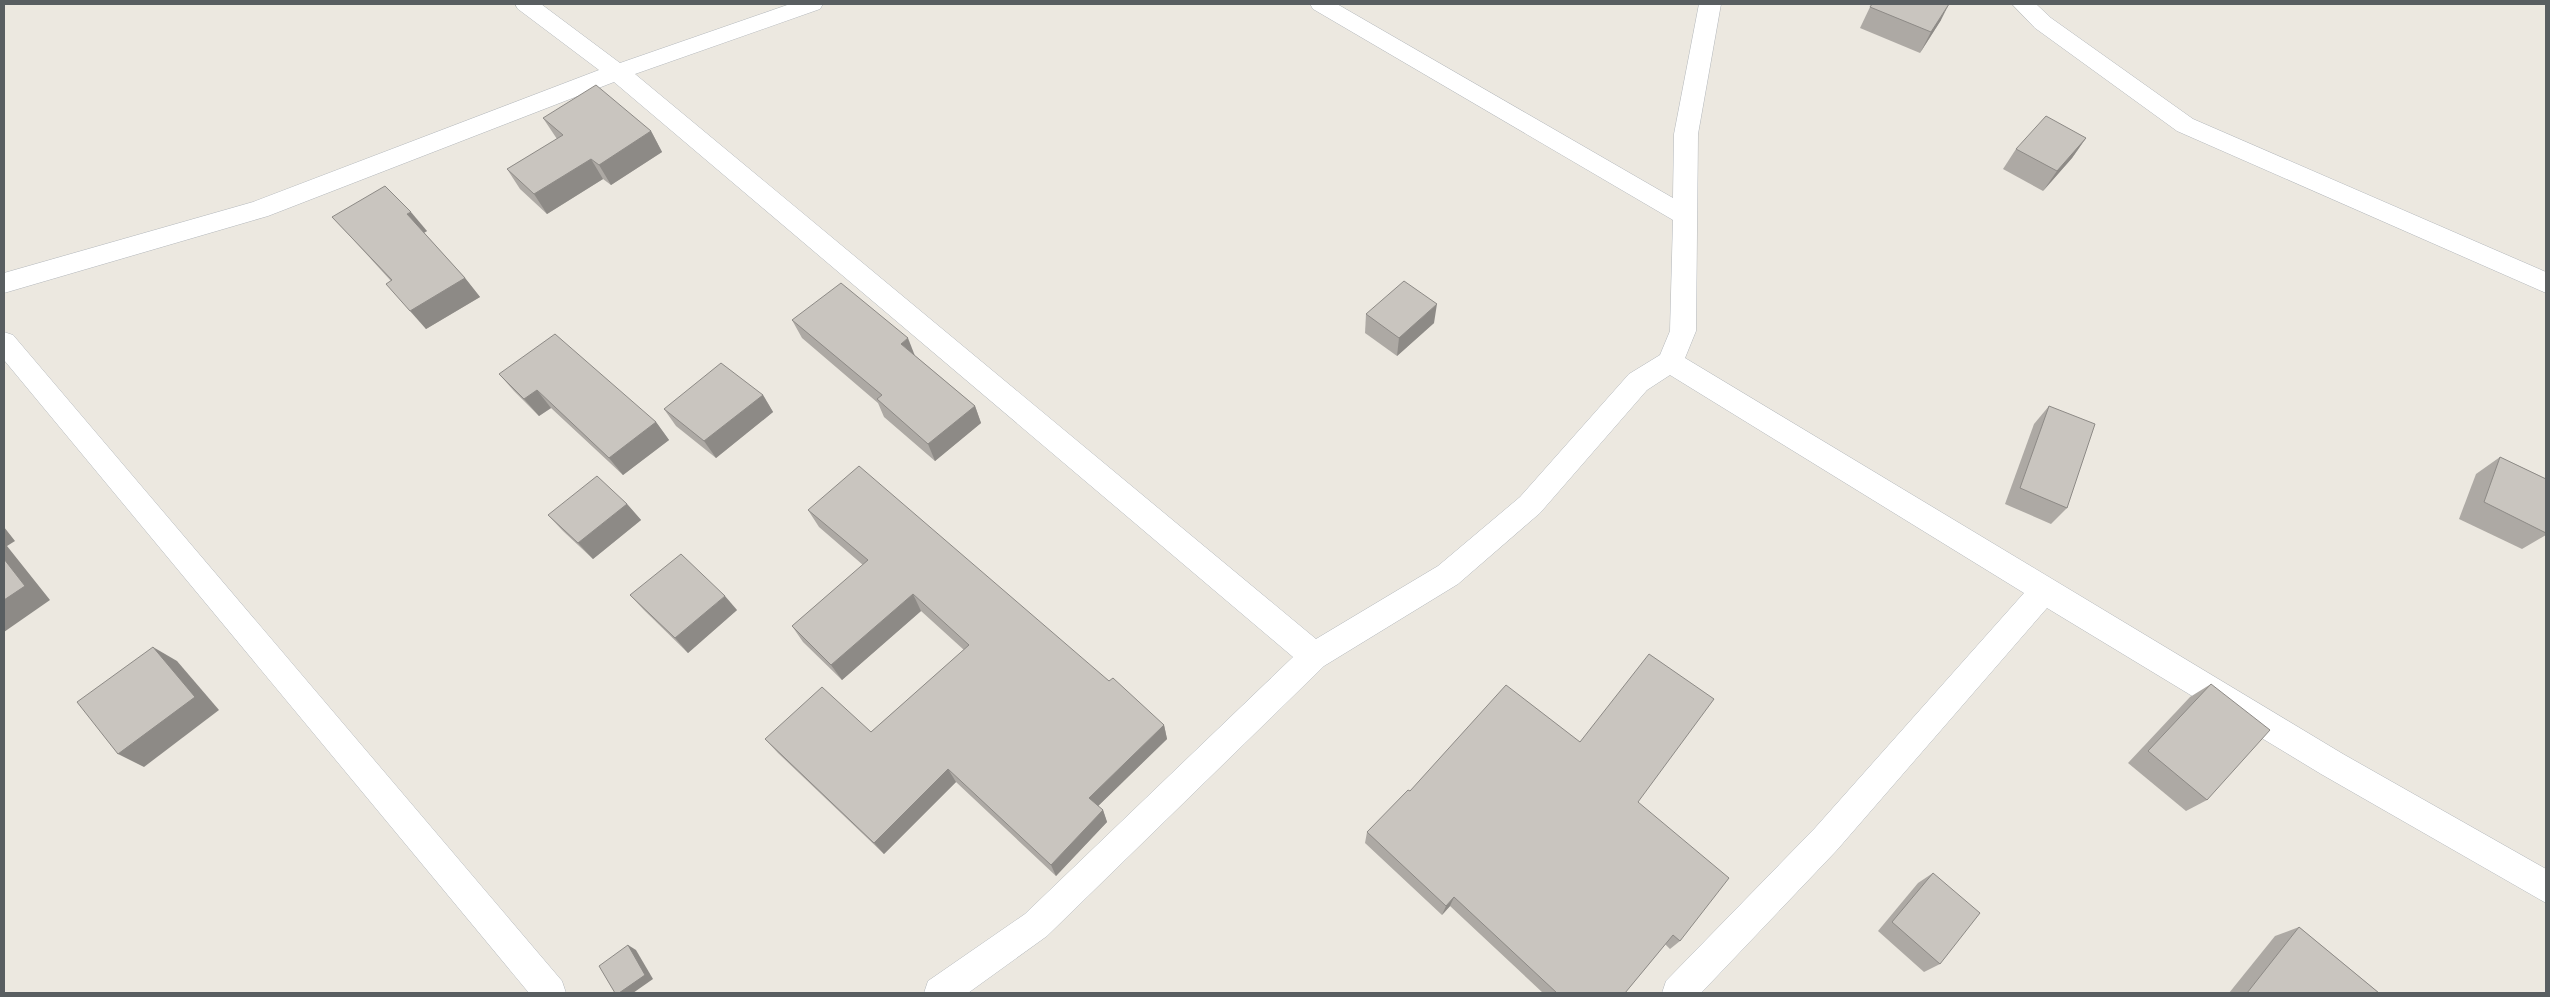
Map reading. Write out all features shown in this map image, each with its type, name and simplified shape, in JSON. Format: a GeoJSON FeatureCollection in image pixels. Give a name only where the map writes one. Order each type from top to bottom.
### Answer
{"type":"FeatureCollection","features":[{"type":"Feature","properties":{"kind":"street"},"geometry":{"type":"LineString","coordinates":[[526,4],[616,72],[1314,656]]}},
{"type":"Feature","properties":{"kind":"street"},"geometry":{"type":"LineString","coordinates":[[4,283],[259,209],[616,72],[812,4]]}},
{"type":"Feature","properties":{"kind":"street"},"geometry":{"type":"LineString","coordinates":[[1321,4],[1685,216]]}},
{"type":"Feature","properties":{"kind":"street"},"geometry":{"type":"LineString","coordinates":[[940,993],[1036,925],[1314,656],[1448,575],[1530,505],[1638,382],[1670,362],[1683,331],[1686,134],[1709,4]]}},
{"type":"Feature","properties":{"kind":"street"},"geometry":{"type":"LineString","coordinates":[[2023,4],[2043,23],[2185,124],[2546,282]]}},
{"type":"Feature","properties":{"kind":"street"},"geometry":{"type":"LineString","coordinates":[[4,342],[550,993]]}},
{"type":"Feature","properties":{"kind":"street"},"geometry":{"type":"LineString","coordinates":[[1670,362],[2044,591],[2332,764],[2546,887]]}},
{"type":"Feature","properties":{"kind":"street"},"geometry":{"type":"LineString","coordinates":[[1678,993],[1826,839],[2044,591]]}},
{"type":"Feature","properties":{"kind":"building"},"geometry":{"type":"Polygon","coordinates":[[[1872,4],[1949,4],[1931,32],[1870,7],[1872,4]]]}},
{"type":"Feature","properties":{"kind":"building"},"geometry":{"type":"Polygon","coordinates":[[[596,85],[651,131],[599,165],[591,159],[534,194],[507,169],[563,135],[543,118],[596,85]]]}},
{"type":"Feature","properties":{"kind":"building"},"geometry":{"type":"Polygon","coordinates":[[[2046,116],[2086,138],[2057,171],[2016,149],[2046,116]]]}},
{"type":"Feature","properties":{"kind":"building"},"geometry":{"type":"Polygon","coordinates":[[[385,186],[411,212],[407,214],[465,278],[410,311],[386,284],[392,280],[332,217],[385,186]]]}},
{"type":"Feature","properties":{"kind":"building"},"geometry":{"type":"Polygon","coordinates":[[[1404,281],[1437,304],[1399,338],[1366,314],[1404,281]]]}},
{"type":"Feature","properties":{"kind":"building"},"geometry":{"type":"Polygon","coordinates":[[[841,283],[908,338],[901,344],[975,406],[928,444],[877,399],[882,395],[792,320],[841,283]]]}},
{"type":"Feature","properties":{"kind":"building"},"geometry":{"type":"Polygon","coordinates":[[[555,334],[656,422],[609,458],[537,390],[524,399],[499,374],[555,334]]]}},
{"type":"Feature","properties":{"kind":"building"},"geometry":{"type":"Polygon","coordinates":[[[721,363],[763,395],[704,441],[664,409],[721,363]]]}},
{"type":"Feature","properties":{"kind":"building"},"geometry":{"type":"Polygon","coordinates":[[[2049,406],[2095,424],[2067,508],[2020,488],[2049,406]]]}},
{"type":"Feature","properties":{"kind":"building"},"geometry":{"type":"Polygon","coordinates":[[[2500,457],[2546,479],[2546,533],[2484,502],[2500,457]]]}},
{"type":"Feature","properties":{"kind":"building"},"geometry":{"type":"Polygon","coordinates":[[[859,466],[1109,681],[1113,678],[1164,725],[1089,798],[1103,810],[1051,865],[948,769],[874,843],[765,739],[822,687],[871,732],[969,645],[913,594],[831,665],[792,626],[868,560],[808,510],[859,466]]]}},
{"type":"Feature","properties":{"kind":"building"},"geometry":{"type":"Polygon","coordinates":[[[597,476],[627,504],[578,543],[548,515],[597,476]]]}},
{"type":"Feature","properties":{"kind":"building"},"geometry":{"type":"Polygon","coordinates":[[[681,554],[725,596],[675,638],[630,595],[681,554]]]}},
{"type":"Feature","properties":{"kind":"building"},"geometry":{"type":"Polygon","coordinates":[[[4,559],[25,586],[4,600],[4,559]]]}},
{"type":"Feature","properties":{"kind":"building"},"geometry":{"type":"Polygon","coordinates":[[[153,647],[195,697],[118,754],[77,702],[153,647]]]}},
{"type":"Feature","properties":{"kind":"building"},"geometry":{"type":"Polygon","coordinates":[[[1649,654],[1714,699],[1638,802],[1729,878],[1680,941],[1673,935],[1625,993],[1557,993],[1454,897],[1446,906],[1367,832],[1408,790],[1410,791],[1506,685],[1580,742],[1649,654]]]}},
{"type":"Feature","properties":{"kind":"building"},"geometry":{"type":"Polygon","coordinates":[[[2211,684],[2270,730],[2207,800],[2148,751],[2211,684]]]}},
{"type":"Feature","properties":{"kind":"building"},"geometry":{"type":"Polygon","coordinates":[[[1933,873],[1980,913],[1940,964],[1892,922],[1933,873]]]}},
{"type":"Feature","properties":{"kind":"building"},"geometry":{"type":"Polygon","coordinates":[[[2299,927],[2379,993],[2247,993],[2299,927]]]}},
{"type":"Feature","properties":{"kind":"building"},"geometry":{"type":"Polygon","coordinates":[[[628,945],[645,975],[619,993],[615,993],[599,966],[628,945]]]}}]}
